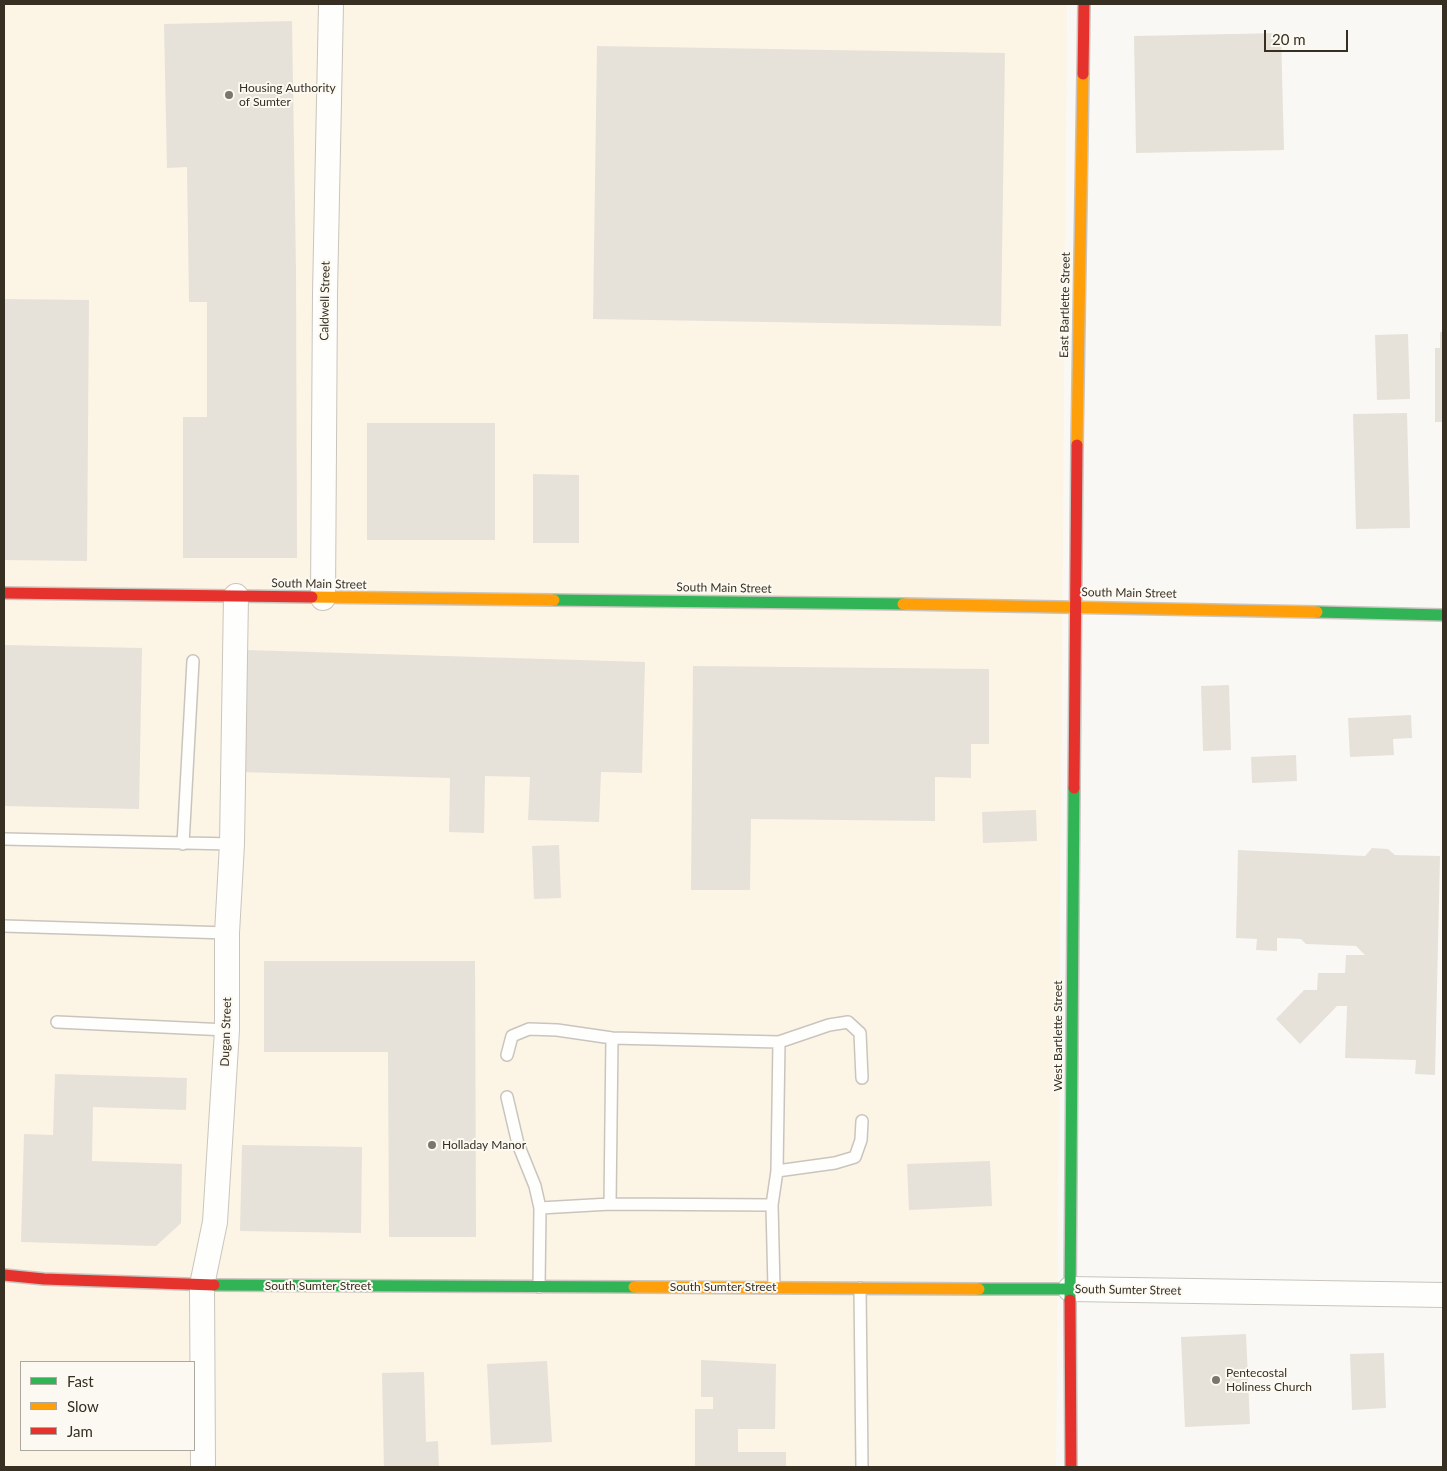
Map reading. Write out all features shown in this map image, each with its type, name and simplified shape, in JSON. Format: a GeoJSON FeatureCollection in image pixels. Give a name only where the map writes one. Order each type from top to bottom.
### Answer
{"type":"FeatureCollection","features":[{"type":"Feature","properties":{"kind":"street","name":"Caldwell Street"},"geometry":{"type":"LineString","coordinates":[[322,598],[331,4]]}},
{"type":"Feature","properties":{"kind":"street","name":"East Bartlette Street"},"geometry":{"type":"LineString","coordinates":[[1075,606],[1084,4]]}},
{"type":"Feature","properties":{"kind":"street","name":"South Main Street"},"geometry":{"type":"LineString","coordinates":[[4,593],[1075,606],[1443,615]]}},
{"type":"Feature","properties":{"kind":"street","name":"Dugan Street"},"geometry":{"type":"LineString","coordinates":[[203,1467],[202,1285],[215,1222],[227,1030],[227,933],[232,844],[236,596]]}},
{"type":"Feature","properties":{"kind":"street","name":"West Bartlette Street"},"geometry":{"type":"LineString","coordinates":[[1071,1467],[1070,1289],[1075,606]]}},
{"type":"Feature","properties":{"kind":"street","name":"South Sumter Street"},"geometry":{"type":"LineString","coordinates":[[4,1275],[44,1279],[202,1285],[1070,1289],[1443,1294]]}},
{"type":"Feature","properties":{"kind":"lane"},"geometry":{"type":"LineString","coordinates":[[183,844],[193,661]]}},
{"type":"Feature","properties":{"kind":"lane"},"geometry":{"type":"LineString","coordinates":[[4,839],[232,844]]}},
{"type":"Feature","properties":{"kind":"lane"},"geometry":{"type":"LineString","coordinates":[[4,926],[227,933]]}},
{"type":"Feature","properties":{"kind":"lane"},"geometry":{"type":"LineString","coordinates":[[57,1022],[227,1030]]}},
{"type":"Feature","properties":{"kind":"lane"},"geometry":{"type":"LineString","coordinates":[[507,1055],[512,1036],[529,1029],[557,1030],[612,1038],[779,1042],[829,1025],[848,1022],[860,1032],[862,1078]]}},
{"type":"Feature","properties":{"kind":"lane"},"geometry":{"type":"LineString","coordinates":[[610,1204],[612,1038]]}},
{"type":"Feature","properties":{"kind":"lane"},"geometry":{"type":"LineString","coordinates":[[774,1288],[772,1205],[777,1172],[779,1042]]}},
{"type":"Feature","properties":{"kind":"lane"},"geometry":{"type":"LineString","coordinates":[[507,1097],[518,1144],[536,1186],[540,1208],[539,1286]]}},
{"type":"Feature","properties":{"kind":"lane"},"geometry":{"type":"LineString","coordinates":[[777,1172],[835,1163],[855,1157],[861,1140],[862,1121]]}},
{"type":"Feature","properties":{"kind":"lane"},"geometry":{"type":"LineString","coordinates":[[540,1208],[610,1204],[772,1205]]}},
{"type":"Feature","properties":{"kind":"lane"},"geometry":{"type":"LineString","coordinates":[[860,1288],[862,1467]]}},
{"type":"Feature","properties":{"kind":"shaded area"},"geometry":{"type":"Polygon","coordinates":[[[4,4],[1067,4],[1056,1467],[4,1467],[4,4]]]}},
{"type":"Feature","properties":{"kind":"building"},"geometry":{"type":"Polygon","coordinates":[[[292,21],[296,271],[297,558],[183,558],[183,417],[207,417],[207,302],[189,302],[187,167],[167,168],[164,24],[292,21]]]}},
{"type":"Feature","properties":{"kind":"building"},"geometry":{"type":"Polygon","coordinates":[[[1281,33],[1284,150],[1136,153],[1134,36],[1281,33]]]}},
{"type":"Feature","properties":{"kind":"building"},"geometry":{"type":"Polygon","coordinates":[[[597,46],[1005,53],[1001,326],[593,319],[597,46]]]}},
{"type":"Feature","properties":{"kind":"building"},"geometry":{"type":"Polygon","coordinates":[[[4,299],[89,300],[87,561],[4,560],[4,299]]]}},
{"type":"Feature","properties":{"kind":"building"},"geometry":{"type":"Polygon","coordinates":[[[1440,332],[1443,332],[1443,422],[1435,422],[1435,348],[1440,348],[1440,332]]]}},
{"type":"Feature","properties":{"kind":"building"},"geometry":{"type":"Polygon","coordinates":[[[1408,334],[1410,399],[1377,400],[1375,335],[1408,334]]]}},
{"type":"Feature","properties":{"kind":"building"},"geometry":{"type":"Polygon","coordinates":[[[1407,413],[1410,528],[1356,529],[1353,414],[1407,413]]]}},
{"type":"Feature","properties":{"kind":"building"},"geometry":{"type":"Polygon","coordinates":[[[367,423],[495,423],[495,540],[367,540],[367,423]]]}},
{"type":"Feature","properties":{"kind":"building"},"geometry":{"type":"Polygon","coordinates":[[[533,474],[579,475],[579,543],[533,543],[533,474]]]}},
{"type":"Feature","properties":{"kind":"building"},"geometry":{"type":"Polygon","coordinates":[[[4,645],[142,648],[139,809],[4,806],[4,645]]]}},
{"type":"Feature","properties":{"kind":"building"},"geometry":{"type":"Polygon","coordinates":[[[245,650],[645,662],[642,773],[601,772],[599,822],[528,820],[530,777],[485,776],[484,833],[449,832],[450,778],[241,772],[245,650]]]}},
{"type":"Feature","properties":{"kind":"building"},"geometry":{"type":"Polygon","coordinates":[[[693,666],[989,669],[989,744],[971,744],[971,778],[935,777],[935,821],[751,819],[750,890],[691,890],[693,666]]]}},
{"type":"Feature","properties":{"kind":"building"},"geometry":{"type":"Polygon","coordinates":[[[1229,685],[1231,750],[1203,751],[1201,686],[1229,685]]]}},
{"type":"Feature","properties":{"kind":"building"},"geometry":{"type":"Polygon","coordinates":[[[1411,715],[1412,738],[1393,739],[1394,755],[1350,757],[1348,718],[1411,715]]]}},
{"type":"Feature","properties":{"kind":"building"},"geometry":{"type":"Polygon","coordinates":[[[1296,755],[1297,781],[1252,783],[1251,757],[1296,755]]]}},
{"type":"Feature","properties":{"kind":"building"},"geometry":{"type":"Polygon","coordinates":[[[1036,810],[1037,841],[983,843],[982,812],[1036,810]]]}},
{"type":"Feature","properties":{"kind":"building"},"geometry":{"type":"Polygon","coordinates":[[[559,845],[561,898],[534,899],[532,846],[559,845]]]}},
{"type":"Feature","properties":{"kind":"building"},"geometry":{"type":"Polygon","coordinates":[[[1372,848],[1388,849],[1395,855],[1440,856],[1435,1075],[1415,1074],[1416,1060],[1345,1058],[1347,1006],[1337,1006],[1300,1044],[1276,1019],[1304,990],[1317,990],[1318,973],[1345,973],[1346,955],[1365,955],[1356,946],[1306,944],[1301,939],[1277,938],[1277,951],[1256,950],[1257,939],[1236,938],[1238,850],[1365,856],[1372,848]]]}},
{"type":"Feature","properties":{"kind":"building","name":"Holladay Manor"},"geometry":{"type":"Polygon","coordinates":[[[264,961],[475,961],[476,1237],[389,1237],[388,1052],[264,1052],[264,961]]]}},
{"type":"Feature","properties":{"kind":"building"},"geometry":{"type":"Polygon","coordinates":[[[55,1074],[187,1078],[186,1110],[93,1107],[92,1161],[182,1164],[181,1223],[156,1246],[21,1242],[24,1134],[53,1135],[55,1074]]]}},
{"type":"Feature","properties":{"kind":"building"},"geometry":{"type":"Polygon","coordinates":[[[242,1145],[362,1147],[361,1233],[240,1231],[242,1145]]]}},
{"type":"Feature","properties":{"kind":"building"},"geometry":{"type":"Polygon","coordinates":[[[990,1161],[992,1206],[909,1210],[907,1164],[990,1161]]]}},
{"type":"Feature","properties":{"kind":"building","name":"Pentecostal Holiness Church"},"geometry":{"type":"Polygon","coordinates":[[[1246,1334],[1250,1424],[1185,1427],[1181,1337],[1246,1334]]]}},
{"type":"Feature","properties":{"kind":"building"},"geometry":{"type":"Polygon","coordinates":[[[1384,1353],[1386,1408],[1352,1410],[1350,1354],[1384,1353]]]}},
{"type":"Feature","properties":{"kind":"building"},"geometry":{"type":"Polygon","coordinates":[[[701,1360],[776,1364],[775,1429],[738,1429],[738,1452],[786,1452],[786,1467],[695,1467],[695,1409],[713,1409],[713,1397],[701,1397],[701,1360]]]}},
{"type":"Feature","properties":{"kind":"building"},"geometry":{"type":"Polygon","coordinates":[[[547,1361],[552,1442],[491,1445],[487,1364],[547,1361]]]}},
{"type":"Feature","properties":{"kind":"building"},"geometry":{"type":"Polygon","coordinates":[[[424,1372],[426,1442],[438,1441],[439,1467],[384,1467],[382,1373],[424,1372]]]}},
{"type":"Feature","properties":{"kind":"traffic: fast"},"geometry":{"type":"LineString","coordinates":[[554,600],[903,604]]}},
{"type":"Feature","properties":{"kind":"traffic: fast"},"geometry":{"type":"LineString","coordinates":[[1317,612],[1443,615]]}},
{"type":"Feature","properties":{"kind":"traffic: fast"},"geometry":{"type":"LineString","coordinates":[[1070,1300],[1074,788]]}},
{"type":"Feature","properties":{"kind":"traffic: fast"},"geometry":{"type":"LineString","coordinates":[[214,1285],[634,1287]]}},
{"type":"Feature","properties":{"kind":"traffic: fast"},"geometry":{"type":"LineString","coordinates":[[979,1289],[1070,1289]]}},
{"type":"Feature","properties":{"kind":"traffic: slow"},"geometry":{"type":"LineString","coordinates":[[1077,445],[1083,74]]}},
{"type":"Feature","properties":{"kind":"traffic: slow"},"geometry":{"type":"LineString","coordinates":[[312,597],[554,600]]}},
{"type":"Feature","properties":{"kind":"traffic: slow"},"geometry":{"type":"LineString","coordinates":[[903,604],[1317,612]]}},
{"type":"Feature","properties":{"kind":"traffic: slow"},"geometry":{"type":"LineString","coordinates":[[634,1287],[979,1289]]}},
{"type":"Feature","properties":{"kind":"traffic: jam"},"geometry":{"type":"LineString","coordinates":[[1083,74],[1084,4]]}},
{"type":"Feature","properties":{"kind":"traffic: jam"},"geometry":{"type":"LineString","coordinates":[[1074,788],[1077,445]]}},
{"type":"Feature","properties":{"kind":"traffic: jam"},"geometry":{"type":"LineString","coordinates":[[4,593],[312,597]]}},
{"type":"Feature","properties":{"kind":"traffic: jam"},"geometry":{"type":"LineString","coordinates":[[4,1275],[44,1279],[214,1285]]}},
{"type":"Feature","properties":{"kind":"traffic: jam"},"geometry":{"type":"LineString","coordinates":[[1070,1300],[1071,1467]]}},
{"type":"Feature","properties":{"kind":"place","name":"Housing Authority of Sumter"},"geometry":{"type":"Point","coordinates":[229,95]}},
{"type":"Feature","properties":{"kind":"place","name":"Holladay Manor"},"geometry":{"type":"Point","coordinates":[432,1145]}},
{"type":"Feature","properties":{"kind":"place","name":"Pentecostal Holiness Church"},"geometry":{"type":"Point","coordinates":[1216,1380]}}]}
